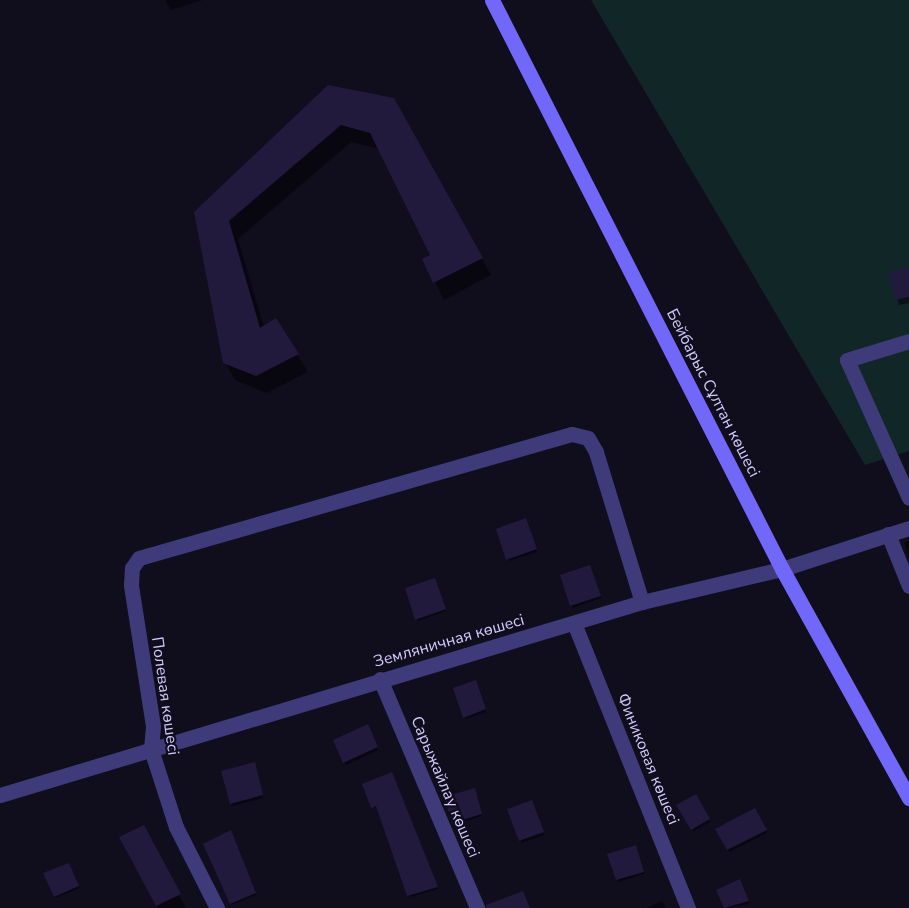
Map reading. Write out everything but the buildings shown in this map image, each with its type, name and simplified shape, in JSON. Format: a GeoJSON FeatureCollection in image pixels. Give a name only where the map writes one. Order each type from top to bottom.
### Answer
{"type":"FeatureCollection","features":[{"type":"Feature","properties":{"kind":"street","name":"Бейбарыс Сұлтан көшесі"},"geometry":{"type":"LineString","coordinates":[[492,0],[782,569],[909,798]]}},
{"type":"Feature","properties":{"kind":"street"},"geometry":{"type":"LineString","coordinates":[[909,341],[846,360],[909,498]]}},
{"type":"Feature","properties":{"kind":"street","name":"Полевая көшесі"},"geometry":{"type":"LineString","coordinates":[[217,908],[176,827],[151,749],[153,726],[131,585],[132,568],[139,558],[572,434],[588,438],[596,452],[642,602]]}},
{"type":"Feature","properties":{"kind":"street","name":"Земляничная көшесі"},"geometry":{"type":"LineString","coordinates":[[0,795],[642,602],[782,569],[909,528]]}},
{"type":"Feature","properties":{"kind":"street"},"geometry":{"type":"LineString","coordinates":[[888,534],[909,586]]}},
{"type":"Feature","properties":{"kind":"street","name":"Финиковая көшесі"},"geometry":{"type":"LineString","coordinates":[[574,623],[688,908]]}},
{"type":"Feature","properties":{"kind":"street","name":"Сарыжайлау көшесі"},"geometry":{"type":"LineString","coordinates":[[380,679],[477,908]]}},
{"type":"Feature","properties":{"kind":"green space"},"geometry":{"type":"Polygon","coordinates":[[[591,0],[909,0],[909,451],[865,465],[591,0]]]}}]}
